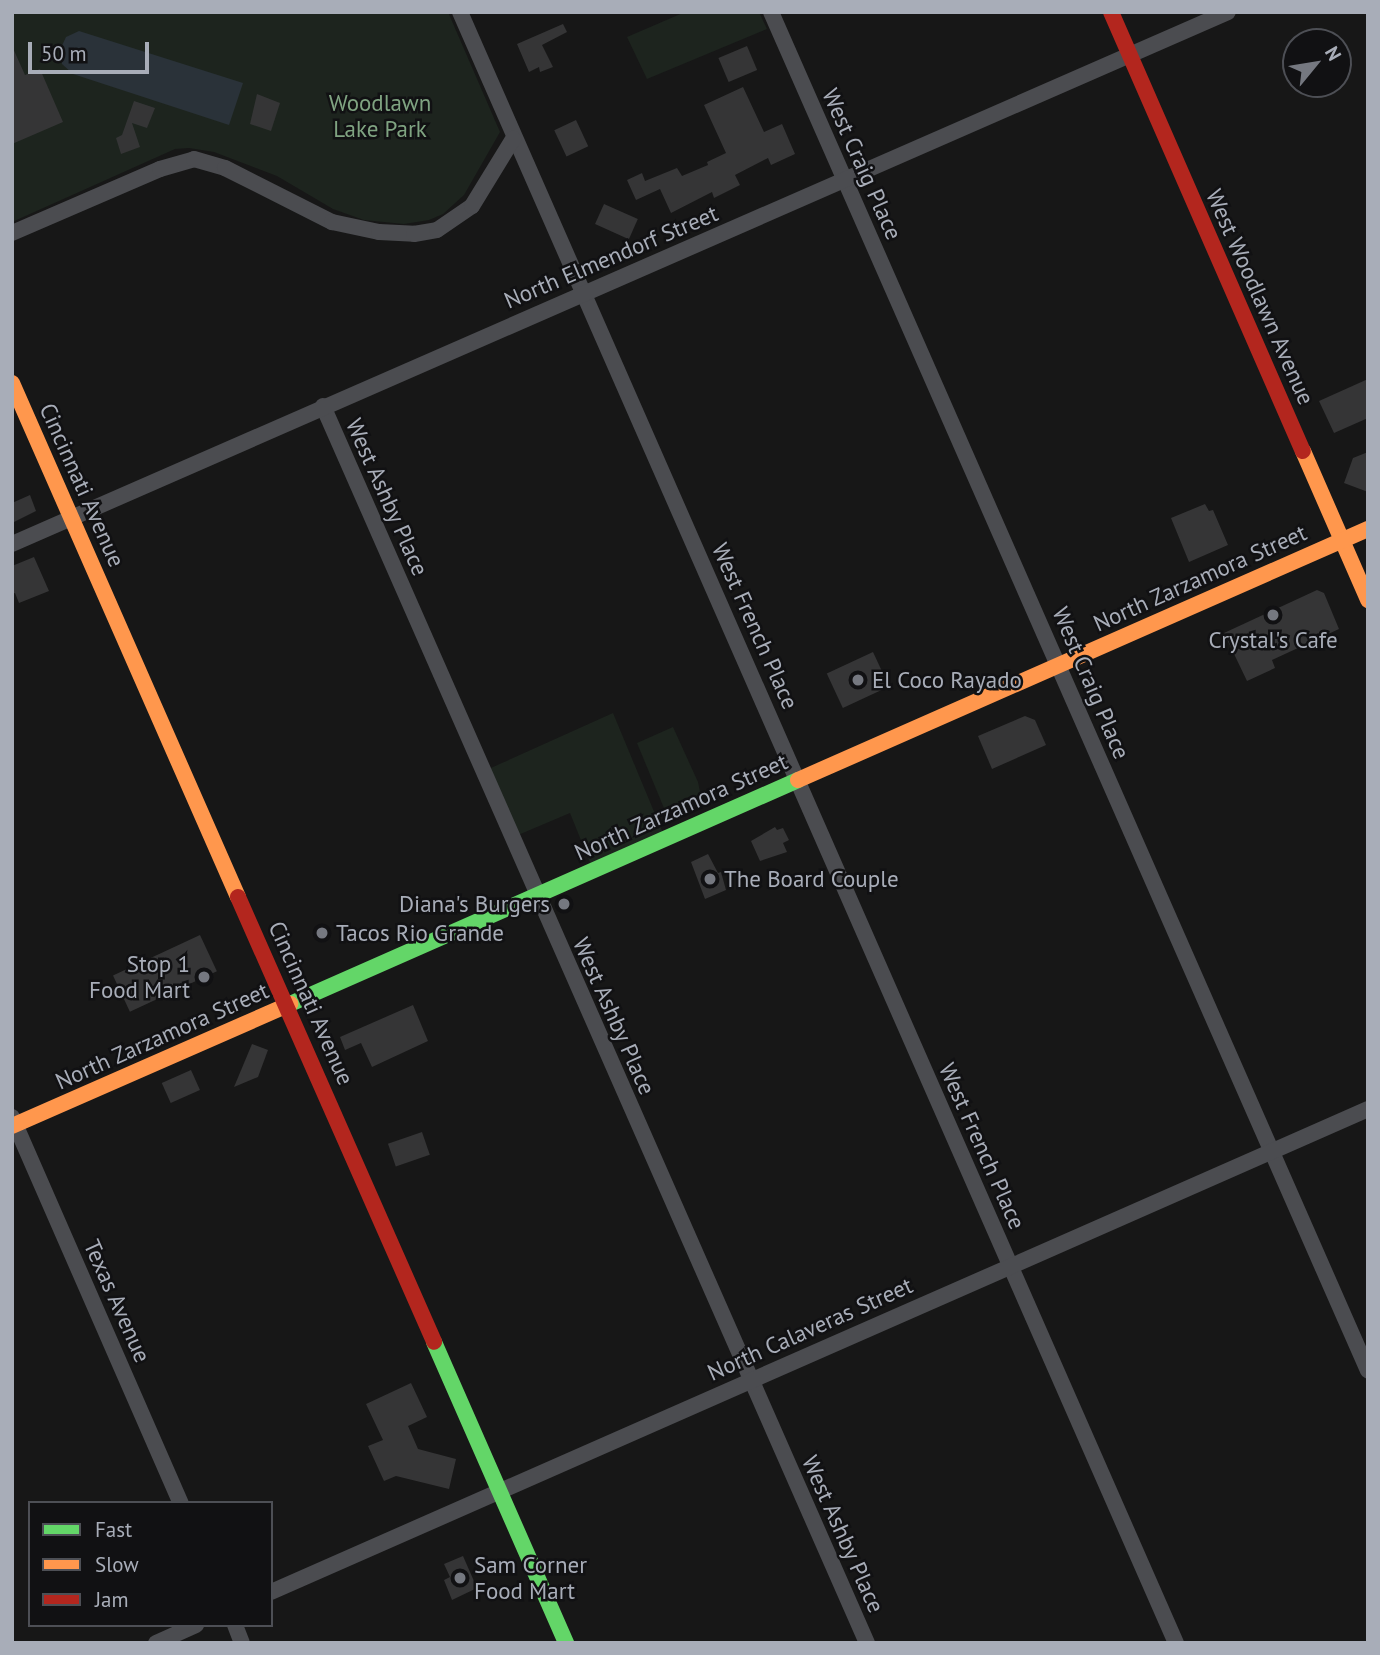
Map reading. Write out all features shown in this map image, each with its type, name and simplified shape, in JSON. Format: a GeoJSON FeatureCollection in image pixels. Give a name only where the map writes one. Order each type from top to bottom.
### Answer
{"type":"FeatureCollection","features":[{"type":"Feature","properties":{"kind":"street","name":"West French Place"},"geometry":{"type":"LineString","coordinates":[[460,12],[513,139],[1176,1643]]}},
{"type":"Feature","properties":{"kind":"street","name":"West Craig Place"},"geometry":{"type":"LineString","coordinates":[[771,12],[1368,1371]]}},
{"type":"Feature","properties":{"kind":"street","name":"West Woodlawn Avenue"},"geometry":{"type":"LineString","coordinates":[[1111,12],[1368,600]]}},
{"type":"Feature","properties":{"kind":"street","name":"North Elmendorf Street"},"geometry":{"type":"LineString","coordinates":[[12,544],[1228,12]]}},
{"type":"Feature","properties":{"kind":"street"},"geometry":{"type":"LineString","coordinates":[[12,233],[160,169],[194,159],[225,168],[332,222],[379,232],[414,234],[437,230],[472,206],[513,139]]}},
{"type":"Feature","properties":{"kind":"street","name":"Cincinnati Avenue"},"geometry":{"type":"LineString","coordinates":[[12,383],[566,1643]]}},
{"type":"Feature","properties":{"kind":"street","name":"West Ashby Place"},"geometry":{"type":"LineString","coordinates":[[323,406],[749,1381],[867,1643]]}},
{"type":"Feature","properties":{"kind":"street","name":"North Zarzamora Street"},"geometry":{"type":"LineString","coordinates":[[13,1123],[287,1005],[1368,528]]}},
{"type":"Feature","properties":{"kind":"street","name":"North Calaveras Street"},"geometry":{"type":"LineString","coordinates":[[273,1591],[1368,1109]]}},
{"type":"Feature","properties":{"kind":"street","name":"Texas Avenue"},"geometry":{"type":"LineString","coordinates":[[13,1123],[180,1501]]}},
{"type":"Feature","properties":{"kind":"street"},"geometry":{"type":"LineString","coordinates":[[156,1643],[191,1627]]}},
{"type":"Feature","properties":{"kind":"street"},"geometry":{"type":"LineString","coordinates":[[235,1627],[242,1643]]}},
{"type":"Feature","properties":{"kind":"green space","name":"Woodlawn Lake Park"},"geometry":{"type":"Polygon","coordinates":[[[12,12],[448,12],[500,132],[464,195],[443,214],[429,220],[404,224],[364,220],[333,209],[277,176],[214,152],[189,148],[175,149],[12,222],[12,12]]]}},
{"type":"Feature","properties":{"kind":"green space"},"geometry":{"type":"Polygon","coordinates":[[[685,12],[759,12],[767,29],[647,79],[627,37],[685,12]]]}},
{"type":"Feature","properties":{"kind":"green space"},"geometry":{"type":"Polygon","coordinates":[[[613,713],[665,838],[593,870],[570,813],[511,838],[482,772],[613,713]]]}},
{"type":"Feature","properties":{"kind":"green space"},"geometry":{"type":"Polygon","coordinates":[[[673,727],[698,782],[701,797],[666,813],[637,743],[673,727]]]}},
{"type":"Feature","properties":{"kind":"shaded area"},"geometry":{"type":"Polygon","coordinates":[[[79,31],[243,83],[229,125],[73,74],[62,64],[60,50],[66,37],[79,31]]]}},
{"type":"Feature","properties":{"kind":"building"},"geometry":{"type":"Polygon","coordinates":[[[563,24],[567,32],[542,45],[553,67],[540,72],[539,67],[529,72],[517,44],[563,24]]]}},
{"type":"Feature","properties":{"kind":"building"},"geometry":{"type":"Polygon","coordinates":[[[12,46],[25,75],[40,69],[63,122],[12,144],[12,46]]]}},
{"type":"Feature","properties":{"kind":"building"},"geometry":{"type":"Polygon","coordinates":[[[747,46],[757,70],[729,82],[718,58],[747,46]]]}},
{"type":"Feature","properties":{"kind":"building"},"geometry":{"type":"Polygon","coordinates":[[[743,87],[764,132],[782,124],[795,154],[771,165],[768,158],[735,175],[740,185],[714,198],[712,192],[671,213],[660,189],[636,200],[627,180],[642,173],[645,181],[677,168],[682,176],[708,165],[707,162],[726,153],[704,105],[743,87]]]}},
{"type":"Feature","properties":{"kind":"building"},"geometry":{"type":"Polygon","coordinates":[[[257,94],[280,103],[271,131],[250,124],[257,94]]]}},
{"type":"Feature","properties":{"kind":"building"},"geometry":{"type":"Polygon","coordinates":[[[134,101],[155,108],[147,128],[132,123],[140,147],[121,154],[116,138],[122,135],[134,101]]]}},
{"type":"Feature","properties":{"kind":"building"},"geometry":{"type":"Polygon","coordinates":[[[576,120],[588,146],[567,156],[554,130],[576,120]]]}},
{"type":"Feature","properties":{"kind":"building"},"geometry":{"type":"Polygon","coordinates":[[[604,204],[638,219],[629,239],[595,224],[604,204]]]}},
{"type":"Feature","properties":{"kind":"building"},"geometry":{"type":"Polygon","coordinates":[[[1368,379],[1368,418],[1334,433],[1319,401],[1368,379]]]}},
{"type":"Feature","properties":{"kind":"building"},"geometry":{"type":"Polygon","coordinates":[[[1368,452],[1368,492],[1344,483],[1353,458],[1368,452]]]}},
{"type":"Feature","properties":{"kind":"building"},"geometry":{"type":"Polygon","coordinates":[[[30,495],[36,511],[12,523],[12,503],[30,495]]]}},
{"type":"Feature","properties":{"kind":"building"},"geometry":{"type":"Polygon","coordinates":[[[1205,504],[1209,511],[1213,510],[1228,545],[1189,562],[1171,518],[1205,504]]]}},
{"type":"Feature","properties":{"kind":"building"},"geometry":{"type":"Polygon","coordinates":[[[34,557],[49,591],[19,603],[15,593],[12,594],[12,566],[34,557]]]}},
{"type":"Feature","properties":{"kind":"building"},"geometry":{"type":"Polygon","coordinates":[[[1317,590],[1324,593],[1339,629],[1272,660],[1275,668],[1247,681],[1224,633],[1317,590]]]}},
{"type":"Feature","properties":{"kind":"building","name":"El Coco Rayado"},"geometry":{"type":"Polygon","coordinates":[[[873,652],[889,686],[843,708],[827,674],[873,652]]]}},
{"type":"Feature","properties":{"kind":"building"},"geometry":{"type":"Polygon","coordinates":[[[1025,716],[1035,720],[1046,745],[992,769],[978,736],[1025,716]]]}},
{"type":"Feature","properties":{"kind":"building"},"geometry":{"type":"Polygon","coordinates":[[[775,827],[777,830],[783,828],[789,840],[783,843],[787,852],[760,861],[751,841],[775,827]]]}},
{"type":"Feature","properties":{"kind":"building","name":"The Board Couple"},"geometry":{"type":"Polygon","coordinates":[[[708,854],[718,873],[721,872],[726,890],[705,899],[691,862],[708,854]]]}},
{"type":"Feature","properties":{"kind":"building"},"geometry":{"type":"Polygon","coordinates":[[[200,935],[217,971],[130,1012],[113,976],[200,935]]]}},
{"type":"Feature","properties":{"kind":"building"},"geometry":{"type":"Polygon","coordinates":[[[413,1005],[428,1041],[372,1067],[361,1043],[345,1050],[340,1037],[413,1005]]]}},
{"type":"Feature","properties":{"kind":"building"},"geometry":{"type":"Polygon","coordinates":[[[252,1044],[268,1050],[258,1077],[234,1087],[252,1044]]]}},
{"type":"Feature","properties":{"kind":"building"},"geometry":{"type":"Polygon","coordinates":[[[191,1070],[200,1090],[171,1103],[162,1083],[191,1070]]]}},
{"type":"Feature","properties":{"kind":"building"},"geometry":{"type":"Polygon","coordinates":[[[422,1132],[430,1155],[396,1166],[388,1144],[422,1132]]]}},
{"type":"Feature","properties":{"kind":"building"},"geometry":{"type":"Polygon","coordinates":[[[411,1383],[427,1417],[408,1426],[418,1449],[456,1459],[449,1489],[396,1476],[384,1481],[368,1446],[383,1440],[366,1404],[411,1383]]]}},
{"type":"Feature","properties":{"kind":"building","name":"Sam Corner Food Mart"},"geometry":{"type":"Polygon","coordinates":[[[463,1556],[477,1588],[452,1600],[444,1580],[450,1577],[444,1564],[463,1556]]]}},
{"type":"Feature","properties":{"kind":"traffic: fast"},"geometry":{"type":"LineString","coordinates":[[290,1004],[798,780]]}},
{"type":"Feature","properties":{"kind":"traffic: fast"},"geometry":{"type":"LineString","coordinates":[[434,1342],[566,1643]]}},
{"type":"Feature","properties":{"kind":"traffic: slow"},"geometry":{"type":"LineString","coordinates":[[12,383],[238,897]]}},
{"type":"Feature","properties":{"kind":"traffic: slow"},"geometry":{"type":"LineString","coordinates":[[1303,451],[1368,600]]}},
{"type":"Feature","properties":{"kind":"traffic: slow"},"geometry":{"type":"LineString","coordinates":[[798,780],[1368,529]]}},
{"type":"Feature","properties":{"kind":"traffic: slow"},"geometry":{"type":"LineString","coordinates":[[12,1126],[290,1004]]}},
{"type":"Feature","properties":{"kind":"traffic: jam"},"geometry":{"type":"LineString","coordinates":[[1111,12],[1303,451]]}},
{"type":"Feature","properties":{"kind":"traffic: jam"},"geometry":{"type":"LineString","coordinates":[[238,897],[434,1342]]}},
{"type":"Feature","properties":{"kind":"place","name":"Crystal's Cafe"},"geometry":{"type":"Point","coordinates":[1273,615]}},
{"type":"Feature","properties":{"kind":"place","name":"El Coco Rayado"},"geometry":{"type":"Point","coordinates":[858,680]}},
{"type":"Feature","properties":{"kind":"place","name":"The Board Couple"},"geometry":{"type":"Point","coordinates":[710,879]}},
{"type":"Feature","properties":{"kind":"place","name":"Diana's Burgers"},"geometry":{"type":"Point","coordinates":[564,904]}},
{"type":"Feature","properties":{"kind":"place","name":"Tacos Rio Grande"},"geometry":{"type":"Point","coordinates":[322,933]}},
{"type":"Feature","properties":{"kind":"place","name":"Stop 1 Food Mart"},"geometry":{"type":"Point","coordinates":[204,977]}},
{"type":"Feature","properties":{"kind":"place","name":"Sam Corner Food Mart"},"geometry":{"type":"Point","coordinates":[460,1578]}}]}
